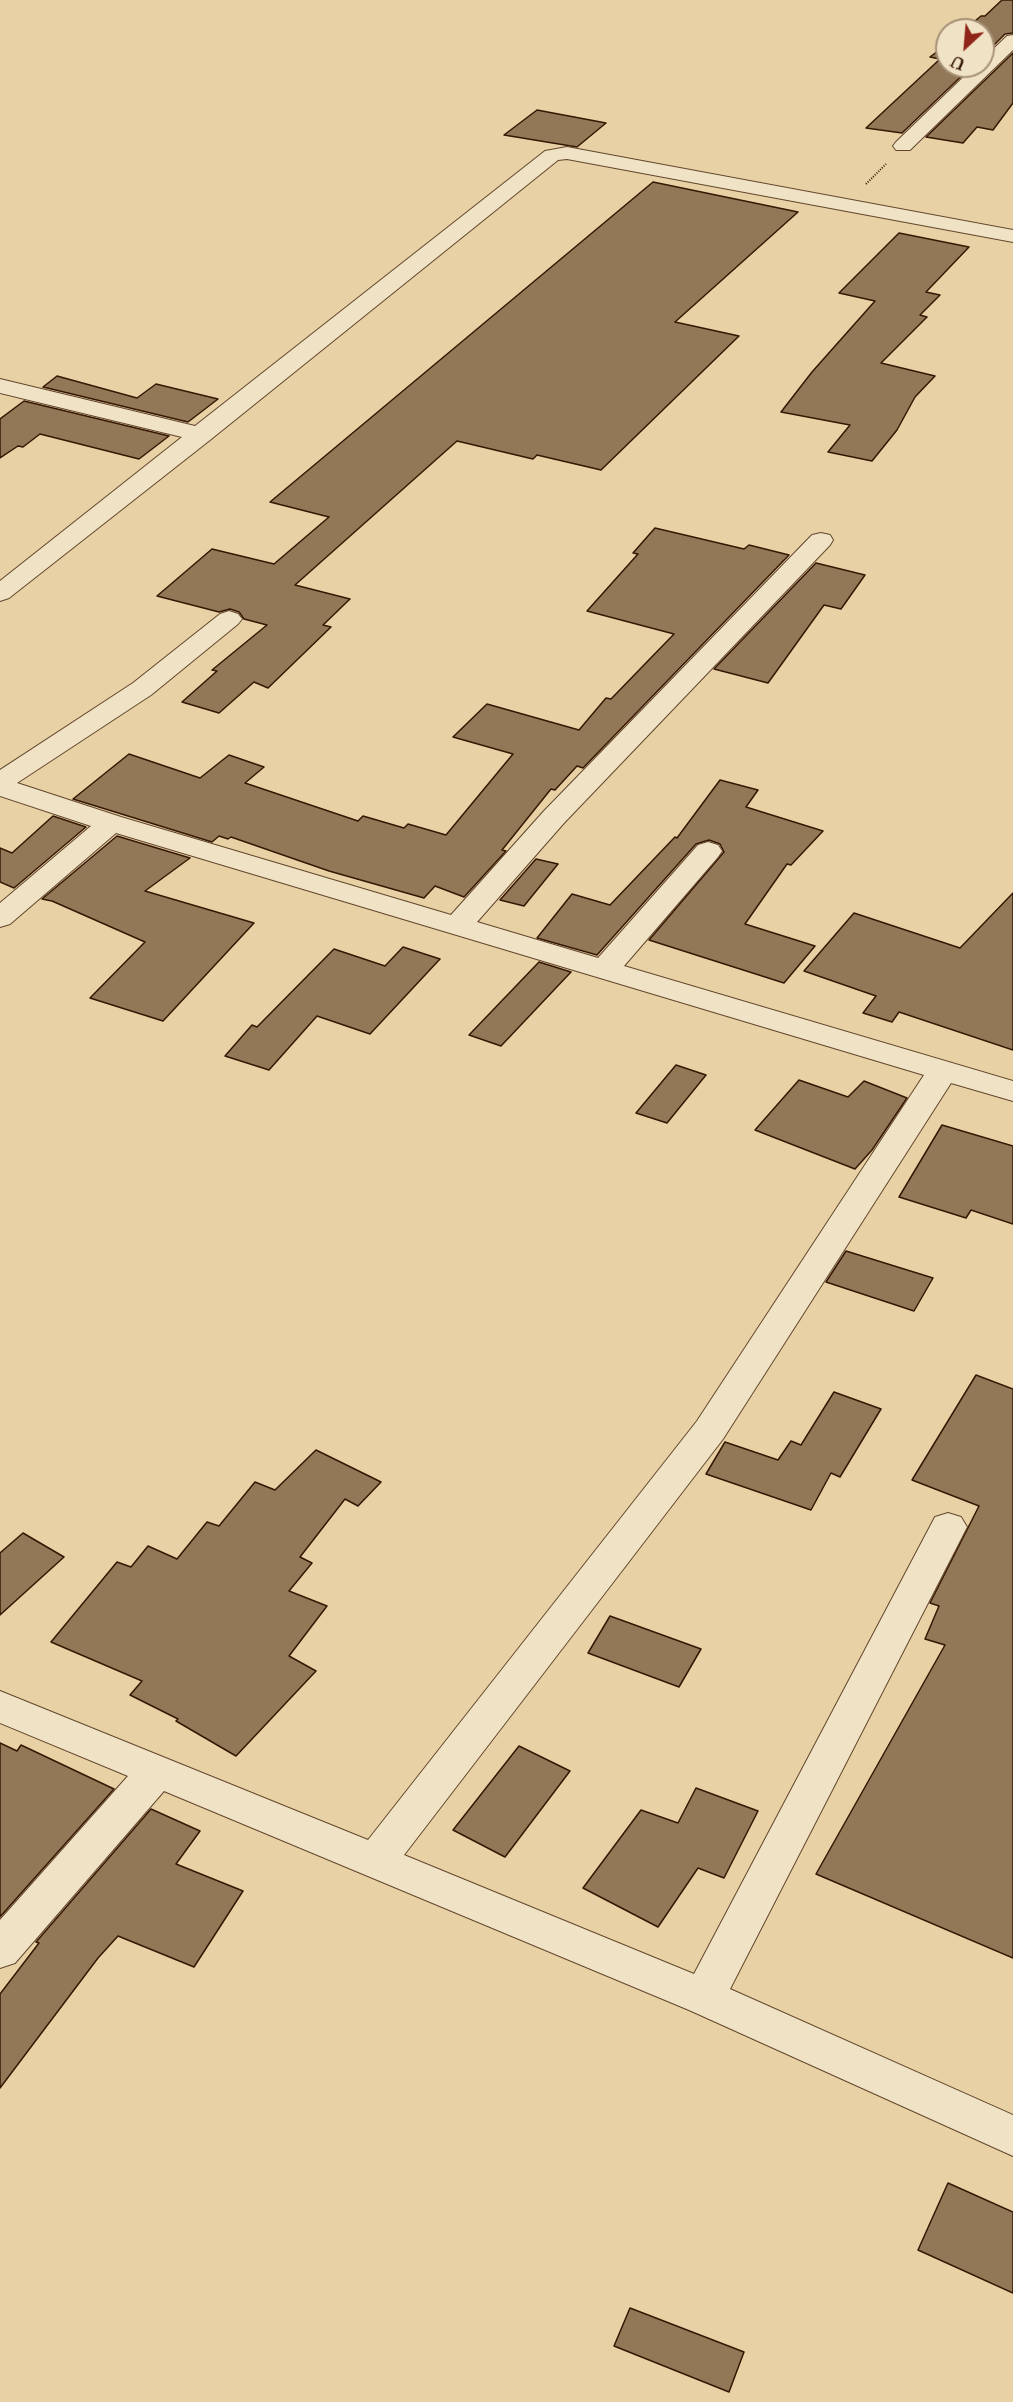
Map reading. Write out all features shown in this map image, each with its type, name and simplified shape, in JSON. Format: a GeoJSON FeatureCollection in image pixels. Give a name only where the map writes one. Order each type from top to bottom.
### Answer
{"type":"FeatureCollection","features":[{"type":"Feature","properties":{"kind":"street"},"geometry":{"type":"LineString","coordinates":[[903,146],[1013,39]]}},
{"type":"Feature","properties":{"kind":"street"},"geometry":{"type":"LineString","coordinates":[[0,593],[552,155],[567,153],[1013,236]]}},
{"type":"Feature","properties":{"kind":"street"},"geometry":{"type":"LineString","coordinates":[[0,386],[202,435]]}},
{"type":"Feature","properties":{"kind":"street"},"geometry":{"type":"LineString","coordinates":[[458,925],[554,817],[821,540]]}},
{"type":"Feature","properties":{"kind":"street"},"geometry":{"type":"LineString","coordinates":[[0,784],[142,689],[229,619]]}},
{"type":"Feature","properties":{"kind":"street"},"geometry":{"type":"LineString","coordinates":[[0,784],[111,823],[1013,1091]]}},
{"type":"Feature","properties":{"kind":"street"},"geometry":{"type":"LineString","coordinates":[[0,918],[111,823]]}},
{"type":"Feature","properties":{"kind":"street"},"geometry":{"type":"LineString","coordinates":[[604,970],[708,851]]}},
{"type":"Feature","properties":{"kind":"street"},"geometry":{"type":"LineString","coordinates":[[376,1861],[710,1430],[944,1069]]}},
{"type":"Feature","properties":{"kind":"street"},"geometry":{"type":"LineString","coordinates":[[704,1997],[948,1527]]}},
{"type":"Feature","properties":{"kind":"street"},"geometry":{"type":"LineString","coordinates":[[0,1706],[704,1997],[1013,2136]]}},
{"type":"Feature","properties":{"kind":"street"},"geometry":{"type":"LineString","coordinates":[[0,1950],[157,1771]]}},
{"type":"Feature","properties":{"kind":"path"},"geometry":{"type":"LineString","coordinates":[[844,205],[903,146]]}},
{"type":"Feature","properties":{"kind":"building"},"geometry":{"type":"Polygon","coordinates":[[[1002,0],[1013,0],[1013,33],[1005,34],[995,44],[995,18],[979,18],[985,16],[1002,0]]]}},
{"type":"Feature","properties":{"kind":"building"},"geometry":{"type":"Polygon","coordinates":[[[1013,53],[1013,103],[993,130],[977,127],[963,143],[926,137],[987,78],[995,78],[995,70],[1013,53]]]}},
{"type":"Feature","properties":{"kind":"building"},"geometry":{"type":"Polygon","coordinates":[[[935,64],[935,78],[959,78],[902,133],[866,128],[935,64]]]}},
{"type":"Feature","properties":{"kind":"building"},"geometry":{"type":"Polygon","coordinates":[[[537,110],[606,123],[577,147],[504,135],[537,110]]]}},
{"type":"Feature","properties":{"kind":"building"},"geometry":{"type":"Polygon","coordinates":[[[653,182],[798,212],[675,322],[739,336],[601,470],[537,455],[533,459],[457,441],[295,585],[350,599],[323,625],[331,627],[268,688],[254,682],[219,713],[182,702],[217,671],[212,670],[267,625],[244,619],[239,612],[230,609],[219,612],[157,596],[212,549],[274,564],[329,517],[270,502],[653,182]]]}},
{"type":"Feature","properties":{"kind":"building"},"geometry":{"type":"Polygon","coordinates":[[[899,233],[969,247],[926,292],[940,295],[920,315],[927,317],[881,363],[935,376],[915,397],[897,430],[872,461],[828,452],[850,425],[781,412],[812,372],[875,301],[839,293],[899,233]]]}},
{"type":"Feature","properties":{"kind":"building"},"geometry":{"type":"Polygon","coordinates":[[[57,376],[137,398],[156,384],[218,399],[188,422],[43,387],[57,376]]]}},
{"type":"Feature","properties":{"kind":"building"},"geometry":{"type":"Polygon","coordinates":[[[24,401],[169,436],[139,459],[40,434],[23,447],[18,446],[0,458],[0,419],[24,401]]]}},
{"type":"Feature","properties":{"kind":"building"},"geometry":{"type":"Polygon","coordinates":[[[655,528],[744,549],[749,545],[789,555],[583,768],[577,766],[555,790],[551,789],[502,850],[506,851],[464,897],[435,886],[424,898],[329,871],[231,837],[228,839],[219,836],[212,842],[73,799],[129,754],[200,778],[229,755],[264,767],[245,783],[358,821],[363,816],[404,828],[408,824],[446,835],[513,754],[453,737],[487,704],[579,730],[606,698],[611,699],[674,634],[587,611],[638,554],[633,553],[655,528]]]}},
{"type":"Feature","properties":{"kind":"building"},"geometry":{"type":"Polygon","coordinates":[[[816,563],[865,575],[841,609],[824,605],[768,683],[714,669],[816,563]]]}},
{"type":"Feature","properties":{"kind":"building"},"geometry":{"type":"Polygon","coordinates":[[[720,780],[758,790],[746,807],[823,831],[791,865],[787,864],[745,924],[815,946],[784,983],[649,940],[724,852],[720,844],[709,840],[696,844],[597,955],[537,938],[572,894],[610,905],[675,837],[677,838],[720,780]]]}},
{"type":"Feature","properties":{"kind":"building"},"geometry":{"type":"Polygon","coordinates":[[[53,816],[86,827],[14,888],[0,882],[0,848],[12,853],[53,816]]]}},
{"type":"Feature","properties":{"kind":"building"},"geometry":{"type":"Polygon","coordinates":[[[117,836],[190,858],[145,891],[254,923],[163,1021],[90,998],[145,942],[52,901],[42,899],[117,836]]]}},
{"type":"Feature","properties":{"kind":"building"},"geometry":{"type":"Polygon","coordinates":[[[536,859],[558,864],[524,906],[500,900],[536,859]]]}},
{"type":"Feature","properties":{"kind":"building"},"geometry":{"type":"Polygon","coordinates":[[[1013,893],[1013,1050],[899,1012],[892,1022],[863,1013],[876,996],[804,971],[854,913],[960,948],[1013,893]]]}},
{"type":"Feature","properties":{"kind":"building"},"geometry":{"type":"Polygon","coordinates":[[[403,947],[440,959],[370,1034],[317,1016],[269,1070],[225,1056],[252,1025],[257,1027],[334,949],[385,966],[403,947]]]}},
{"type":"Feature","properties":{"kind":"building"},"geometry":{"type":"Polygon","coordinates":[[[539,962],[571,972],[501,1046],[469,1035],[539,962]]]}},
{"type":"Feature","properties":{"kind":"building"},"geometry":{"type":"Polygon","coordinates":[[[676,1065],[706,1075],[667,1123],[636,1113],[676,1065]]]}},
{"type":"Feature","properties":{"kind":"building"},"geometry":{"type":"Polygon","coordinates":[[[799,1080],[848,1097],[864,1081],[907,1098],[872,1150],[855,1169],[755,1130],[799,1080]]]}},
{"type":"Feature","properties":{"kind":"building"},"geometry":{"type":"Polygon","coordinates":[[[942,1125],[1013,1146],[1013,1224],[971,1210],[966,1218],[899,1197],[942,1125]]]}},
{"type":"Feature","properties":{"kind":"building"},"geometry":{"type":"Polygon","coordinates":[[[846,1251],[933,1278],[914,1311],[826,1282],[846,1251]]]}},
{"type":"Feature","properties":{"kind":"building"},"geometry":{"type":"Polygon","coordinates":[[[976,1375],[1013,1389],[1013,1958],[816,1874],[945,1645],[925,1639],[939,1606],[930,1603],[979,1506],[912,1480],[976,1375]]]}},
{"type":"Feature","properties":{"kind":"building"},"geometry":{"type":"Polygon","coordinates":[[[834,1392],[881,1409],[840,1477],[831,1473],[811,1510],[706,1474],[725,1442],[778,1460],[791,1441],[801,1445],[834,1392]]]}},
{"type":"Feature","properties":{"kind":"building"},"geometry":{"type":"Polygon","coordinates":[[[316,1450],[381,1482],[358,1506],[345,1499],[300,1557],[312,1563],[289,1591],[327,1606],[289,1656],[316,1671],[236,1756],[176,1721],[178,1719],[130,1695],[142,1681],[51,1642],[117,1562],[131,1567],[148,1546],[177,1559],[207,1522],[219,1526],[255,1482],[275,1490],[316,1450]]]}},
{"type":"Feature","properties":{"kind":"building"},"geometry":{"type":"Polygon","coordinates":[[[23,1533],[64,1557],[0,1615],[0,1553],[23,1533]]]}},
{"type":"Feature","properties":{"kind":"building"},"geometry":{"type":"Polygon","coordinates":[[[610,1616],[701,1649],[679,1687],[588,1653],[610,1616]]]}},
{"type":"Feature","properties":{"kind":"building"},"geometry":{"type":"Polygon","coordinates":[[[0,1743],[17,1751],[21,1745],[114,1789],[0,1917],[0,1743]]]}},
{"type":"Feature","properties":{"kind":"building"},"geometry":{"type":"Polygon","coordinates":[[[519,1746],[570,1771],[505,1857],[453,1830],[519,1746]]]}},
{"type":"Feature","properties":{"kind":"building"},"geometry":{"type":"Polygon","coordinates":[[[696,1788],[758,1811],[724,1878],[698,1868],[658,1927],[583,1888],[641,1810],[678,1823],[696,1788]]]}},
{"type":"Feature","properties":{"kind":"building"},"geometry":{"type":"Polygon","coordinates":[[[151,1809],[200,1831],[176,1864],[243,1891],[194,1967],[118,1936],[98,1958],[0,2088],[0,1994],[39,1943],[36,1942],[151,1809]]]}},
{"type":"Feature","properties":{"kind":"building"},"geometry":{"type":"Polygon","coordinates":[[[948,2183],[1013,2212],[1013,2293],[918,2250],[948,2183]]]}},
{"type":"Feature","properties":{"kind":"building"},"geometry":{"type":"Polygon","coordinates":[[[630,2308],[744,2352],[729,2392],[614,2346],[630,2308]]]}}]}
